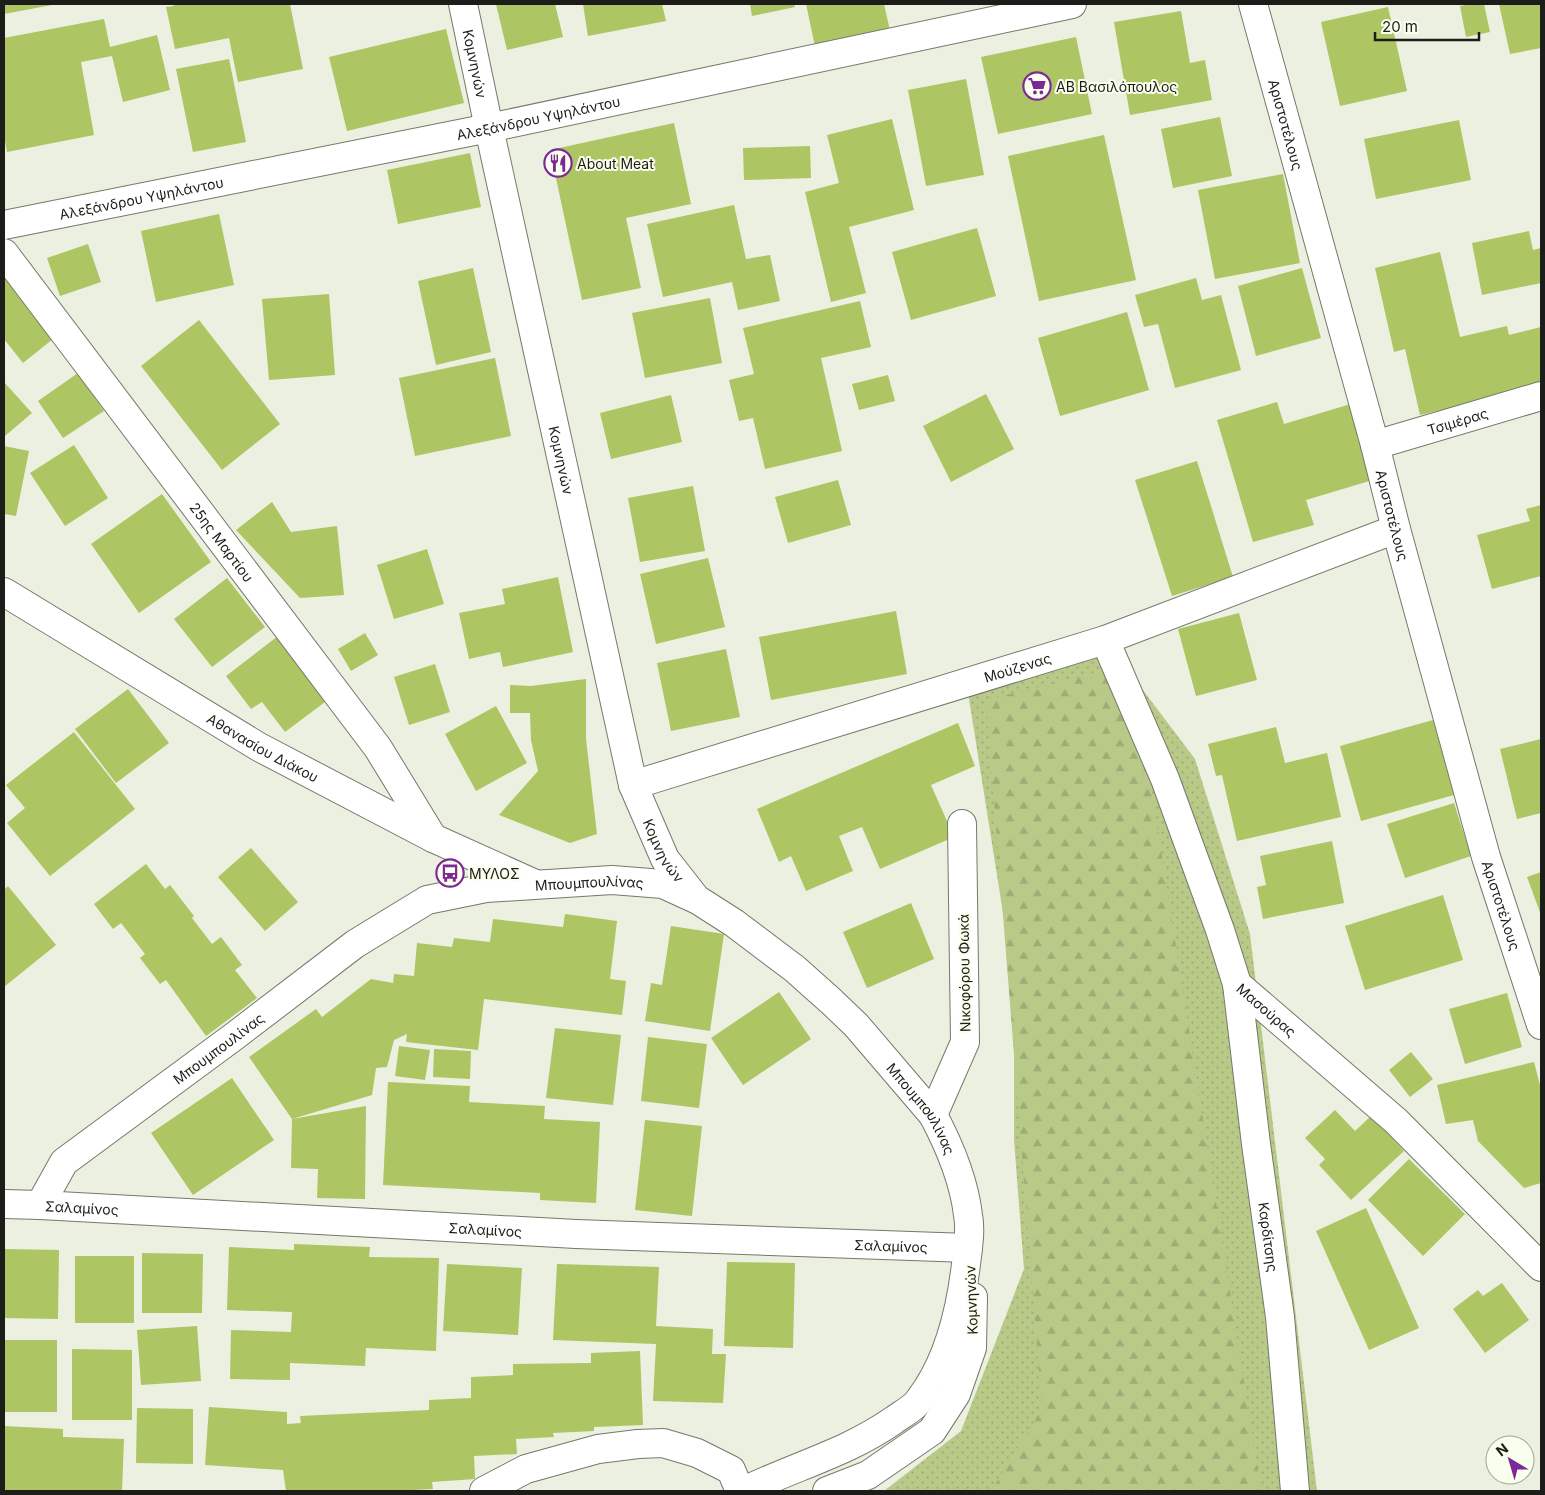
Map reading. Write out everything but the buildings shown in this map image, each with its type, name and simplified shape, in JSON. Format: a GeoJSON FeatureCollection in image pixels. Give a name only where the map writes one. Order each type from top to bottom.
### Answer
{"type":"FeatureCollection","features":[{"type":"Feature","properties":{"kind":"street","name":"Κομνηνών"},"geometry":{"type":"LineString","coordinates":[[463,4],[633,785],[665,859],[698,900]]}},
{"type":"Feature","properties":{"kind":"street","name":"Αλεξάνδρου Υψηλάντου"},"geometry":{"type":"LineString","coordinates":[[4,225],[489,128],[1072,4]]}},
{"type":"Feature","properties":{"kind":"street","name":"Αριστοτέλους"},"geometry":{"type":"LineString","coordinates":[[1253,4],[1486,857],[1541,1025]]}},
{"type":"Feature","properties":{"kind":"street","name":"25ης Μαρτίου"},"geometry":{"type":"LineString","coordinates":[[4,253],[378,748],[433,838]]}},
{"type":"Feature","properties":{"kind":"street","name":"Τσιμέρας"},"geometry":{"type":"LineString","coordinates":[[1375,445],[1541,396]]}},
{"type":"Feature","properties":{"kind":"street","name":"Μούζενας"},"geometry":{"type":"LineString","coordinates":[[633,785],[1105,640],[1396,529]]}},
{"type":"Feature","properties":{"kind":"street","name":"Αθανασίου Διάκου"},"geometry":{"type":"LineString","coordinates":[[4,592],[259,747],[433,838],[534,884]]}},
{"type":"Feature","properties":{"kind":"street","name":"Μασούρας"},"geometry":{"type":"LineString","coordinates":[[1105,640],[1165,779],[1238,984],[1396,1121],[1541,1267]]}},
{"type":"Feature","properties":{"kind":"street","name":"Νικοφόρου Φωκά"},"geometry":{"type":"LineString","coordinates":[[933,1115],[965,1042],[962,824]]}},
{"type":"Feature","properties":{"kind":"street","name":"Μπουμπουλίνας"},"geometry":{"type":"LineString","coordinates":[[40,1204],[64,1162],[236,1036],[355,944],[427,900],[486,888],[612,880],[663,884],[698,900],[742,928],[795,969],[856,1025],[933,1115],[942,1132],[960,1180],[968,1216],[968,1248]]}},
{"type":"Feature","properties":{"kind":"street","name":"Καρδίτσης"},"geometry":{"type":"LineString","coordinates":[[1238,984],[1256,1144],[1280,1317],[1295,1491]]}},
{"type":"Feature","properties":{"kind":"street","name":"Σαλαμίνος"},"geometry":{"type":"LineString","coordinates":[[4,1204],[40,1204],[576,1234],[968,1248]]}},
{"type":"Feature","properties":{"kind":"street","name":"Κομνηνών"},"geometry":{"type":"LineString","coordinates":[[744,1491],[867,1438],[916,1404],[932,1381],[948,1346],[962,1300],[968,1248]]}},
{"type":"Feature","properties":{"kind":"street","name":"Κομνηνών"},"geometry":{"type":"LineString","coordinates":[[827,1491],[868,1475],[932,1431],[956,1394],[972,1348],[973,1300],[968,1248]]}},
{"type":"Feature","properties":{"kind":"street"},"geometry":{"type":"LineString","coordinates":[[484,1491],[526,1469],[598,1448],[663,1443],[697,1453],[731,1470],[740,1491]]}},
{"type":"Feature","properties":{"kind":"green space"},"geometry":{"type":"Polygon","coordinates":[[[1105,640],[1195,759],[1250,934],[1317,1491],[884,1491],[961,1431],[1024,1269],[1014,1140],[1014,982],[966,680],[1105,640]]]}},
{"type":"Feature","properties":{"kind":"green space"},"geometry":{"type":"Polygon","coordinates":[[[1132,664],[1261,1491],[991,1491],[1042,1409],[986,700],[1132,664]]]}},
{"type":"Feature","properties":{"kind":"place","name":"ΑΒ Βασιλόπουλος"},"geometry":{"type":"Point","coordinates":[1037,86]}},
{"type":"Feature","properties":{"kind":"place","name":"About Meat"},"geometry":{"type":"Point","coordinates":[558,163]}},
{"type":"Feature","properties":{"kind":"place","name":"ΜΥΛΟΣ"},"geometry":{"type":"Point","coordinates":[450,873]}}]}
